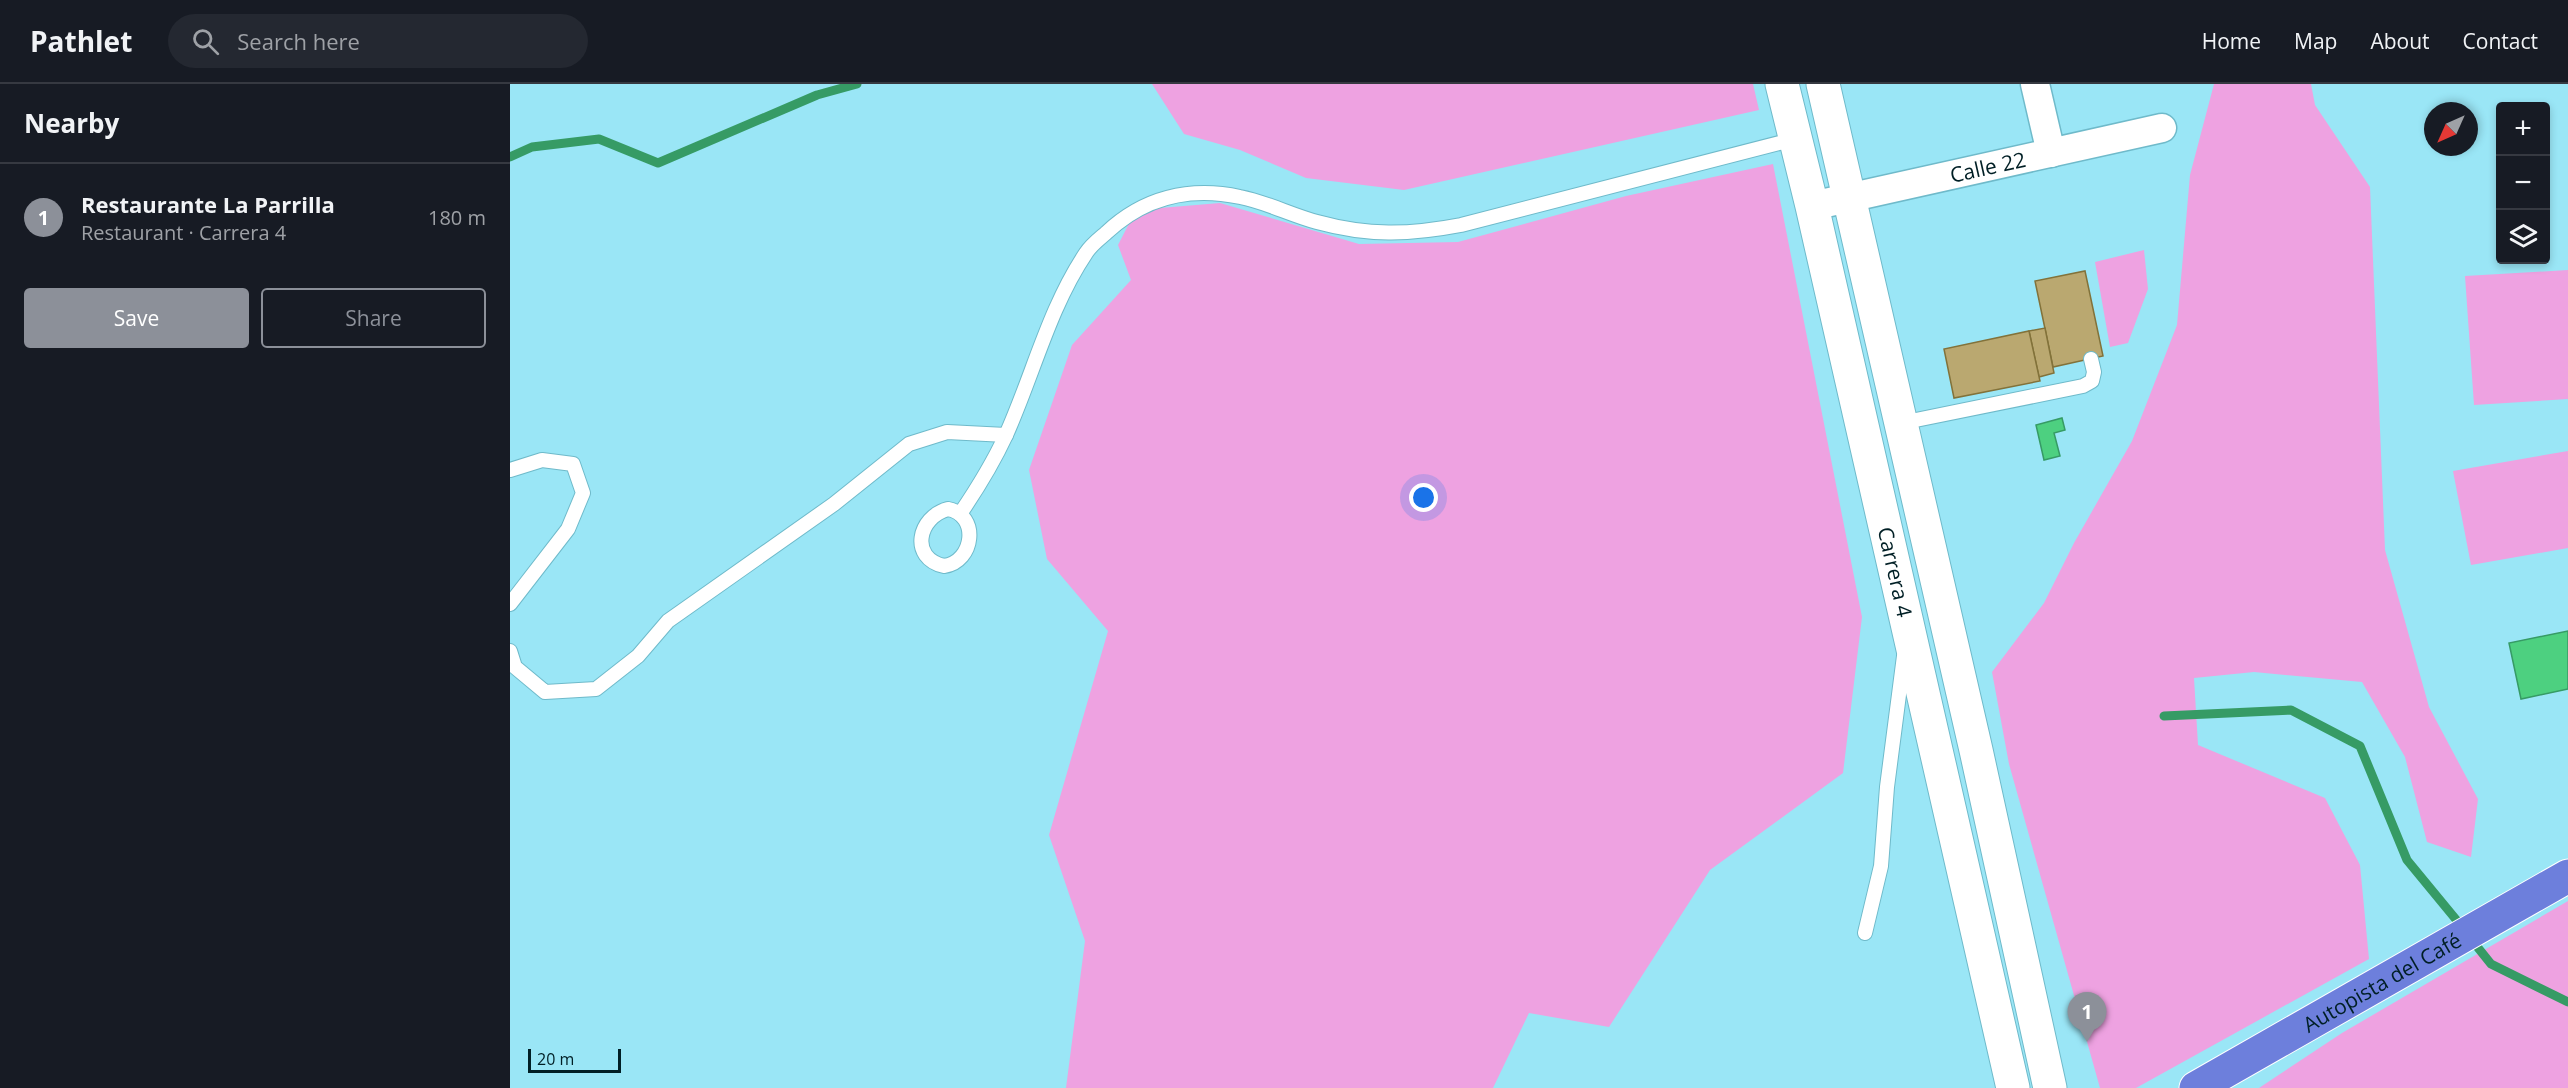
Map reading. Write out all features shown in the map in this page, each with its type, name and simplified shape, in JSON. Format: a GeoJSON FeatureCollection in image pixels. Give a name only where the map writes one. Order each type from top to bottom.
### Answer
{"type":"FeatureCollection","features":[{"type":"Feature","properties":{"kind":"highway","name":"Autopista del Café"},"geometry":{"type":"LineString","coordinates":[[2196,1088],[2555,883]]}},
{"type":"Feature","properties":{"kind":"main road","name":"Carrera 4"},"geometry":{"type":"LineString","coordinates":[[1782,84],[1909,627],[2010,1074]]}},
{"type":"Feature","properties":{"kind":"main road","name":"Carrera 4"},"geometry":{"type":"LineString","coordinates":[[1823,84],[1976,750],[2050,1088]]}},
{"type":"Feature","properties":{"kind":"street"},"geometry":{"type":"LineString","coordinates":[[2035,84],[2051,153]]}},
{"type":"Feature","properties":{"kind":"street","name":"Calle 22"},"geometry":{"type":"LineString","coordinates":[[1812,206],[2162,128]]}},
{"type":"Feature","properties":{"kind":"lane"},"geometry":{"type":"LineString","coordinates":[[960,514],[1006,435],[1068,283],[1088,250],[1136,210],[1159,199],[1185,193],[1212,192],[1242,197],[1317,222],[1353,230],[1387,235],[1419,233],[1472,223],[1795,139]]}},
{"type":"Feature","properties":{"kind":"lane"},"geometry":{"type":"LineString","coordinates":[[1901,423],[2083,386],[2092,381],[2094,372],[2091,359]]}},
{"type":"Feature","properties":{"kind":"lane"},"geometry":{"type":"LineString","coordinates":[[510,651],[515,667],[545,692],[596,689],[638,656],[668,621],[834,504],[909,444],[947,432],[1006,435]]}},
{"type":"Feature","properties":{"kind":"lane"},"geometry":{"type":"LineString","coordinates":[[510,470],[542,460],[573,464],[583,493],[568,529],[510,604]]}},
{"type":"Feature","properties":{"kind":"lane"},"geometry":{"type":"LineString","coordinates":[[1866,933],[1881,866],[1890,755],[1909,627]]}},
{"type":"Feature","properties":{"kind":"shaded area"},"geometry":{"type":"Polygon","coordinates":[[[1152,84],[1753,84],[1759,110],[1404,190],[1306,178],[1240,150],[1184,134],[1152,84]]]}},
{"type":"Feature","properties":{"kind":"shaded area"},"geometry":{"type":"Polygon","coordinates":[[[2214,84],[2311,84],[2315,105],[2370,187],[2385,550],[2429,707],[2478,799],[2471,857],[2427,842],[2405,757],[2362,682],[2254,672],[2194,678],[2198,745],[2325,798],[2360,865],[2369,959],[2136,1088],[2100,1088],[2009,764],[1992,672],[2044,603],[2074,543],[2132,441],[2177,325],[2190,175],[2214,84]]]}},
{"type":"Feature","properties":{"kind":"shaded area"},"geometry":{"type":"Polygon","coordinates":[[[1773,164],[1862,617],[1843,773],[1710,870],[1609,1027],[1529,1013],[1493,1088],[1066,1088],[1085,941],[1049,835],[1108,631],[1047,559],[1029,470],[1072,345],[1131,280],[1118,245],[1136,210],[1220,203],[1359,244],[1458,242],[1626,196],[1773,164]]]}},
{"type":"Feature","properties":{"kind":"shaded area"},"geometry":{"type":"Polygon","coordinates":[[[2144,250],[2148,289],[2128,343],[2110,347],[2095,262],[2144,250]]]}},
{"type":"Feature","properties":{"kind":"shaded area"},"geometry":{"type":"Polygon","coordinates":[[[2568,270],[2568,399],[2474,405],[2465,276],[2568,270]]]}},
{"type":"Feature","properties":{"kind":"shaded area"},"geometry":{"type":"Polygon","coordinates":[[[2062,418],[2065,430],[2054,433],[2060,456],[2044,460],[2036,425],[2062,418]]]}},
{"type":"Feature","properties":{"kind":"shaded area"},"geometry":{"type":"Polygon","coordinates":[[[2568,451],[2568,548],[2471,565],[2453,471],[2568,451]]]}},
{"type":"Feature","properties":{"kind":"shaded area"},"geometry":{"type":"Polygon","coordinates":[[[2568,631],[2568,689],[2521,699],[2509,643],[2568,631]]]}},
{"type":"Feature","properties":{"kind":"shaded area"},"geometry":{"type":"Polygon","coordinates":[[[2568,901],[2568,1088],[2259,1088],[2342,1033],[2568,901]]]}},
{"type":"Feature","properties":{"kind":"building"},"geometry":{"type":"Polygon","coordinates":[[[2085,271],[2103,356],[2053,367],[2035,281],[2085,271]]]}},
{"type":"Feature","properties":{"kind":"building"},"geometry":{"type":"Polygon","coordinates":[[[2045,328],[2054,373],[2039,377],[2029,331],[2045,328]]]}},
{"type":"Feature","properties":{"kind":"building"},"geometry":{"type":"Polygon","coordinates":[[[2029,331],[2040,381],[1954,398],[1944,349],[2029,331]]]}},
{"type":"Feature","properties":{"kind":"waterway"},"geometry":{"type":"LineString","coordinates":[[510,157],[532,147],[599,139],[658,163],[817,95],[857,84]]}},
{"type":"Feature","properties":{"kind":"waterway"},"geometry":{"type":"LineString","coordinates":[[2164,716],[2291,710],[2360,746],[2407,860],[2463,928]]}},
{"type":"Feature","properties":{"kind":"waterway"},"geometry":{"type":"LineString","coordinates":[[2471,939],[2491,964],[2568,1002]]}},
{"type":"Feature","properties":{"kind":"place","name":"Restaurante La Parrilla"},"geometry":{"type":"Point","coordinates":[2087,1042]}}]}
